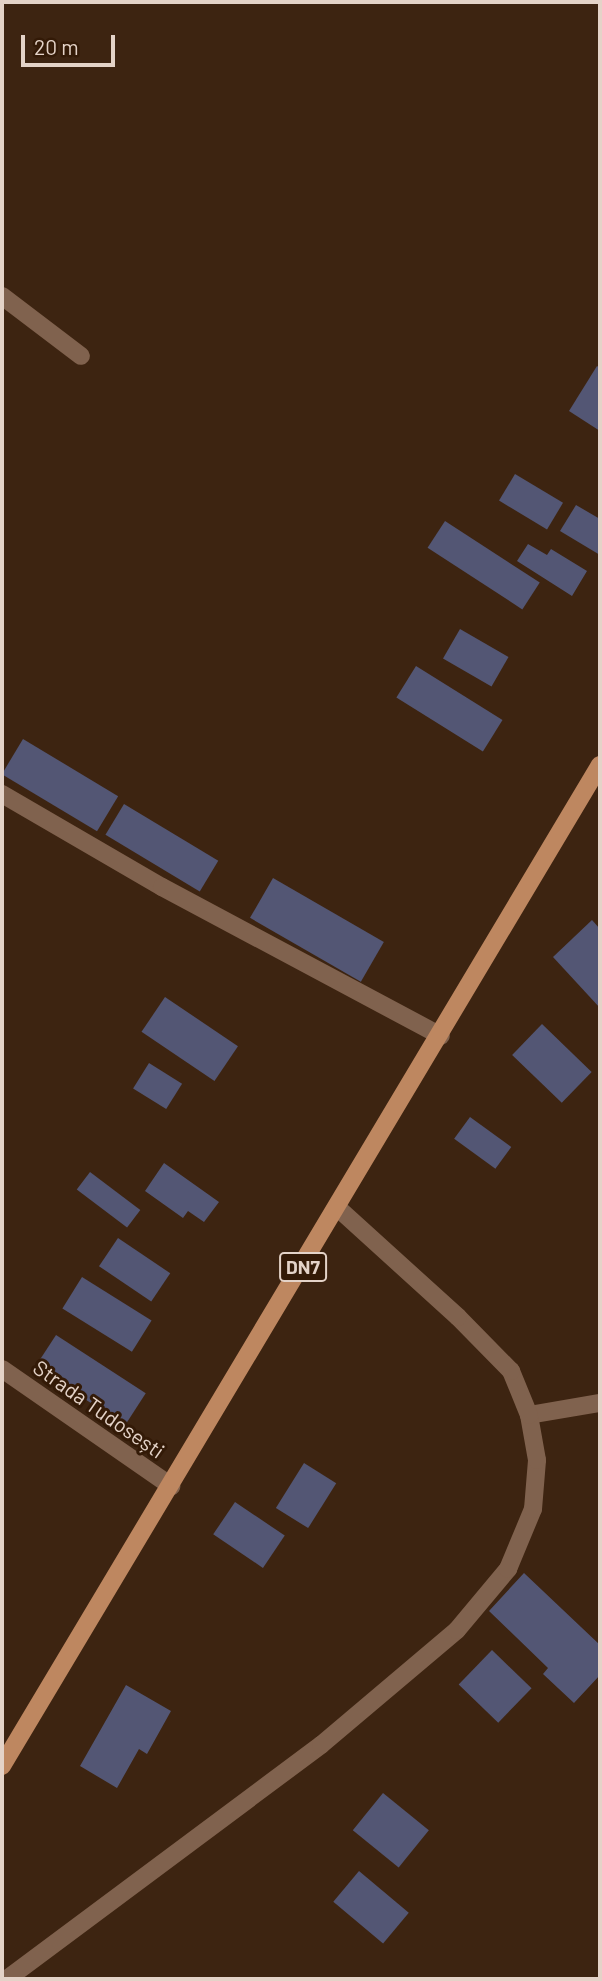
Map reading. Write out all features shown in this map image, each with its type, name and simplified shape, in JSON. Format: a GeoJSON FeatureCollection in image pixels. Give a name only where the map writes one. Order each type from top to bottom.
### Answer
{"type":"FeatureCollection","features":[{"type":"Feature","properties":{"kind":"main road","name":"DN7"},"geometry":{"type":"LineString","coordinates":[[2,1766],[441,1036],[600,765]]}},
{"type":"Feature","properties":{"kind":"street"},"geometry":{"type":"LineString","coordinates":[[2,296],[81,356]]}},
{"type":"Feature","properties":{"kind":"street"},"geometry":{"type":"LineString","coordinates":[[2,794],[162,887],[441,1036]]}},
{"type":"Feature","properties":{"kind":"street"},"geometry":{"type":"LineString","coordinates":[[7,1979],[321,1745],[457,1629],[508,1569],[533,1509],[537,1460],[529,1415],[511,1371],[458,1317],[338,1208]]}},
{"type":"Feature","properties":{"kind":"street","name":"Strada Tudosești"},"geometry":{"type":"LineString","coordinates":[[2,1369],[171,1486]]}},
{"type":"Feature","properties":{"kind":"street"},"geometry":{"type":"LineString","coordinates":[[529,1415],[600,1403]]}},
{"type":"Feature","properties":{"kind":"building"},"geometry":{"type":"Polygon","coordinates":[[[597,366],[600,368],[600,431],[569,411],[597,366]]]}},
{"type":"Feature","properties":{"kind":"building"},"geometry":{"type":"Polygon","coordinates":[[[515,474],[563,503],[547,529],[499,501],[515,474]]]}},
{"type":"Feature","properties":{"kind":"building"},"geometry":{"type":"Polygon","coordinates":[[[576,505],[600,519],[600,555],[560,531],[576,505]]]}},
{"type":"Feature","properties":{"kind":"building"},"geometry":{"type":"Polygon","coordinates":[[[445,521],[540,583],[522,609],[428,548],[445,521]]]}},
{"type":"Feature","properties":{"kind":"building"},"geometry":{"type":"Polygon","coordinates":[[[528,544],[547,555],[551,549],[587,571],[572,596],[517,561],[528,544]]]}},
{"type":"Feature","properties":{"kind":"building"},"geometry":{"type":"Polygon","coordinates":[[[460,629],[508,657],[491,686],[443,658],[460,629]]]}},
{"type":"Feature","properties":{"kind":"building"},"geometry":{"type":"Polygon","coordinates":[[[416,666],[503,720],[483,751],[396,697],[416,666]]]}},
{"type":"Feature","properties":{"kind":"building"},"geometry":{"type":"Polygon","coordinates":[[[23,739],[118,796],[97,831],[2,774],[23,739]]]}},
{"type":"Feature","properties":{"kind":"building"},"geometry":{"type":"Polygon","coordinates":[[[124,804],[218,861],[200,892],[105,835],[124,804]]]}},
{"type":"Feature","properties":{"kind":"building"},"geometry":{"type":"Polygon","coordinates":[[[273,878],[384,942],[361,982],[250,918],[273,878]]]}},
{"type":"Feature","properties":{"kind":"building"},"geometry":{"type":"Polygon","coordinates":[[[592,920],[600,929],[600,1008],[553,957],[592,920]]]}},
{"type":"Feature","properties":{"kind":"building"},"geometry":{"type":"Polygon","coordinates":[[[165,997],[238,1046],[214,1081],[142,1032],[165,997]]]}},
{"type":"Feature","properties":{"kind":"building"},"geometry":{"type":"Polygon","coordinates":[[[542,1024],[592,1072],[562,1103],[512,1055],[542,1024]]]}},
{"type":"Feature","properties":{"kind":"building"},"geometry":{"type":"Polygon","coordinates":[[[149,1063],[182,1084],[166,1109],[133,1088],[149,1063]]]}},
{"type":"Feature","properties":{"kind":"building"},"geometry":{"type":"Polygon","coordinates":[[[470,1117],[511,1147],[495,1169],[454,1139],[470,1117]]]}},
{"type":"Feature","properties":{"kind":"building"},"geometry":{"type":"Polygon","coordinates":[[[164,1163],[219,1202],[204,1222],[188,1211],[183,1218],[145,1191],[164,1163]]]}},
{"type":"Feature","properties":{"kind":"building"},"geometry":{"type":"Polygon","coordinates":[[[90,1172],[140,1210],[127,1227],[77,1190],[90,1172]]]}},
{"type":"Feature","properties":{"kind":"building"},"geometry":{"type":"Polygon","coordinates":[[[118,1238],[170,1273],[151,1301],[99,1266],[118,1238]]]}},
{"type":"Feature","properties":{"kind":"building"},"geometry":{"type":"Polygon","coordinates":[[[82,1277],[152,1320],[132,1352],[62,1308],[82,1277]]]}},
{"type":"Feature","properties":{"kind":"building"},"geometry":{"type":"Polygon","coordinates":[[[56,1335],[146,1393],[125,1425],[35,1367],[56,1335]]]}},
{"type":"Feature","properties":{"kind":"building"},"geometry":{"type":"Polygon","coordinates":[[[304,1463],[336,1483],[308,1528],[276,1508],[304,1463]]]}},
{"type":"Feature","properties":{"kind":"building"},"geometry":{"type":"Polygon","coordinates":[[[235,1502],[285,1536],[263,1568],[213,1534],[235,1502]]]}},
{"type":"Feature","properties":{"kind":"building"},"geometry":{"type":"Polygon","coordinates":[[[524,1573],[600,1645],[600,1675],[574,1703],[543,1674],[548,1668],[489,1611],[524,1573]]]}},
{"type":"Feature","properties":{"kind":"building"},"geometry":{"type":"Polygon","coordinates":[[[492,1650],[532,1688],[498,1723],[459,1685],[492,1650]]]}},
{"type":"Feature","properties":{"kind":"building"},"geometry":{"type":"Polygon","coordinates":[[[126,1685],[171,1711],[147,1754],[139,1749],[117,1788],[80,1766],[126,1685]]]}},
{"type":"Feature","properties":{"kind":"building"},"geometry":{"type":"Polygon","coordinates":[[[383,1793],[429,1830],[399,1867],[353,1830],[383,1793]]]}},
{"type":"Feature","properties":{"kind":"building"},"geometry":{"type":"Polygon","coordinates":[[[359,1871],[409,1913],[383,1943],[333,1902],[359,1871]]]}}]}
